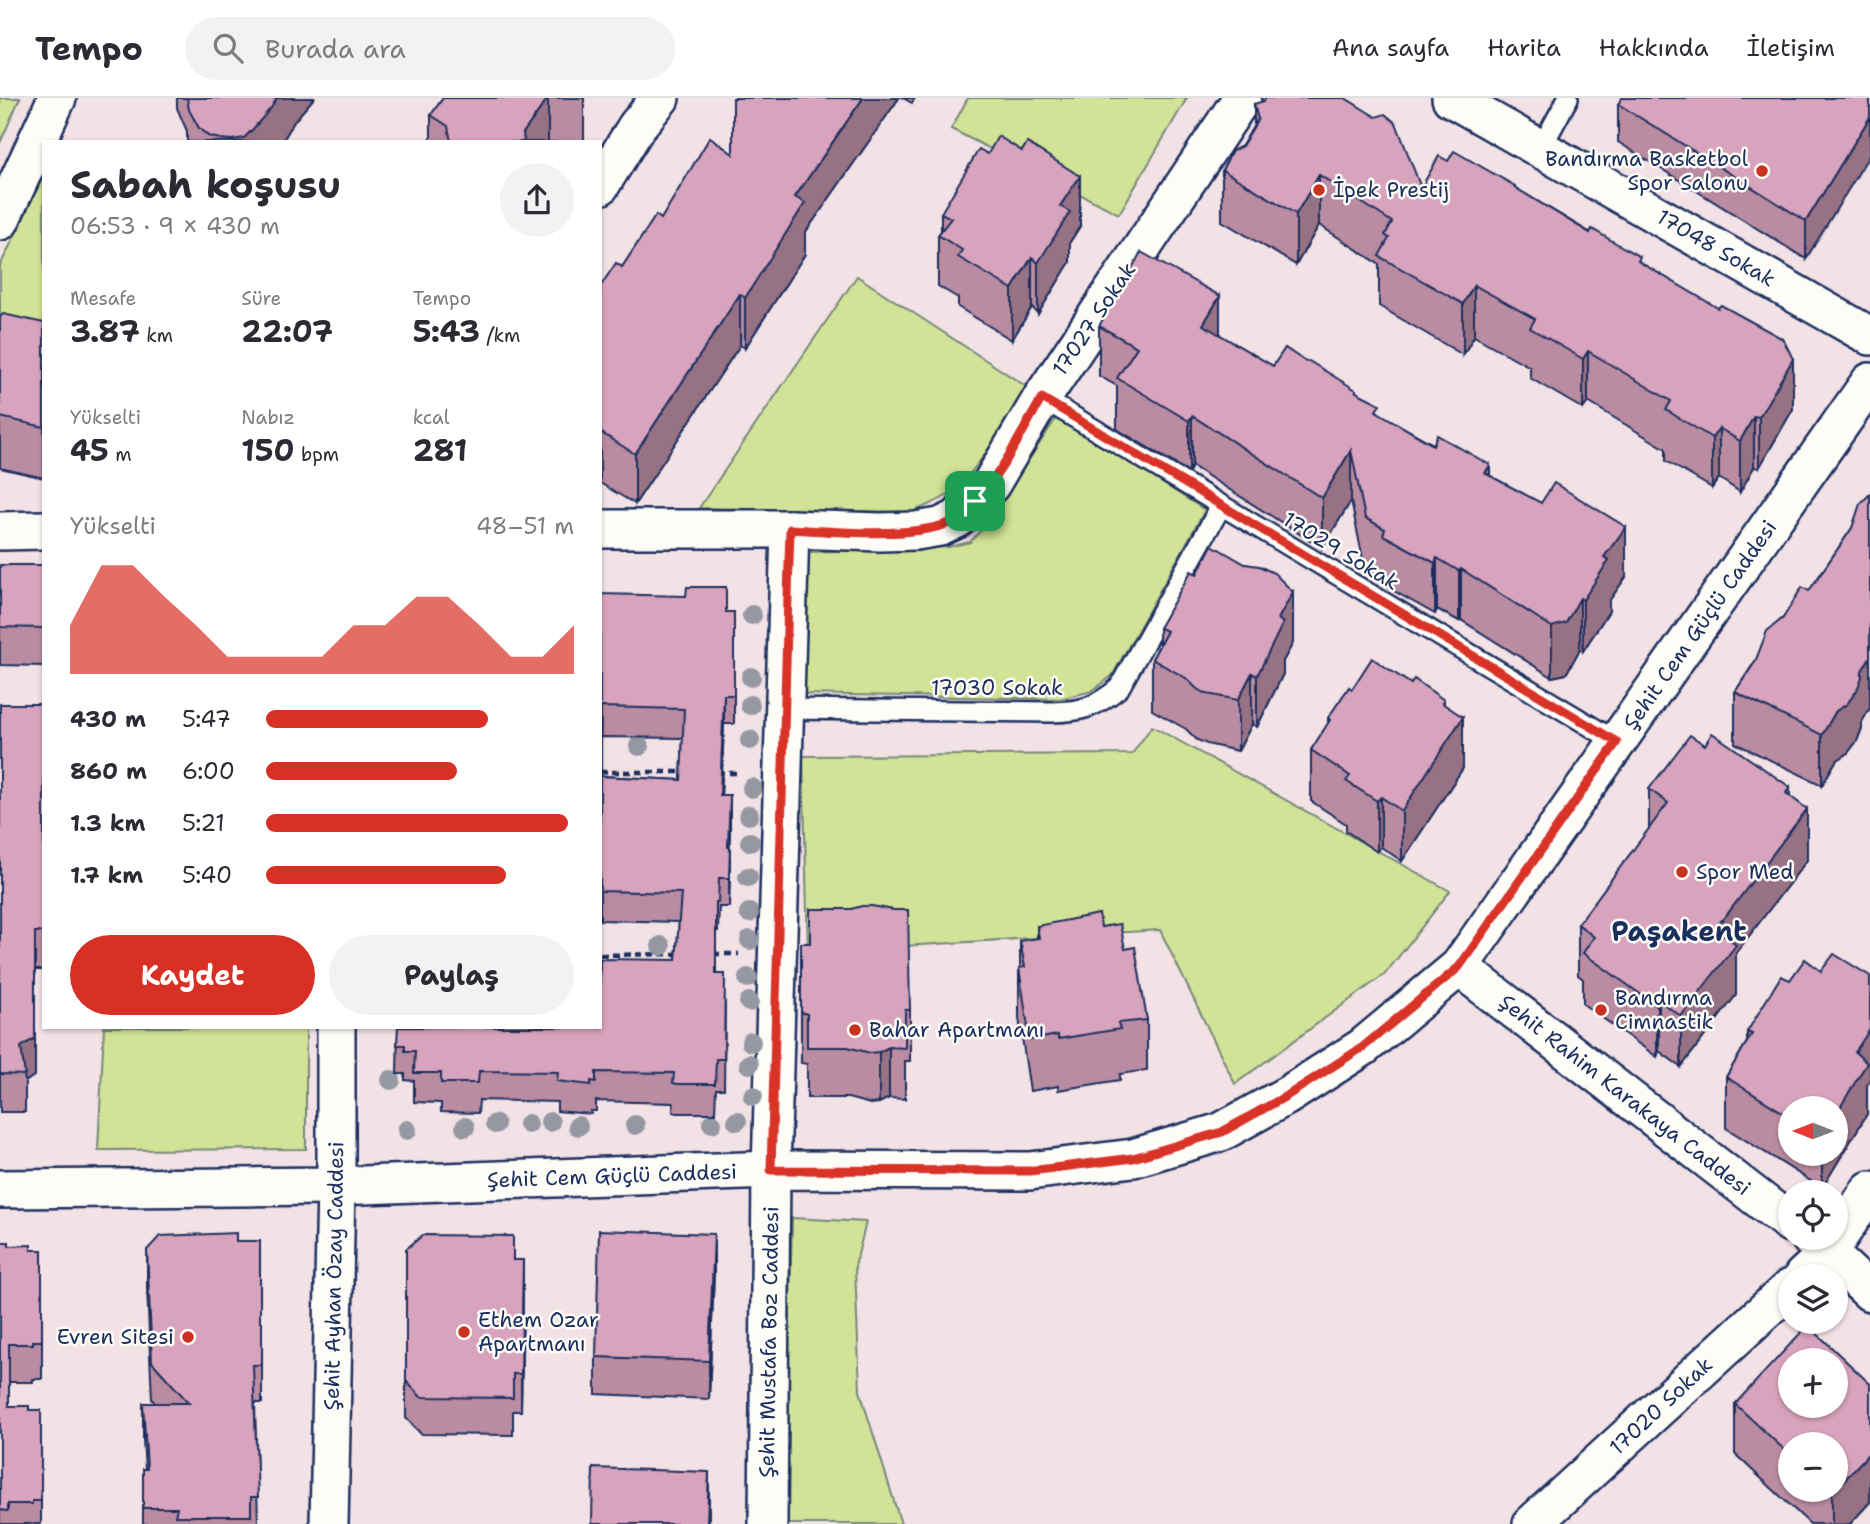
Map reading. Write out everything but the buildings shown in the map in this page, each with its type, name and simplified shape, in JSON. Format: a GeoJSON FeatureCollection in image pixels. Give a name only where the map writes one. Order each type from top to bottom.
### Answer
{"type":"FeatureCollection","features":[{"type":"Feature","properties":{"kind":"street"},"geometry":{"type":"LineString","coordinates":[[0,221],[57,98]]}},
{"type":"Feature","properties":{"kind":"street"},"geometry":{"type":"LineString","coordinates":[[602,183],[637,126],[660,98]]}},
{"type":"Feature","properties":{"kind":"street","name":"17027 Sokak"},"geometry":{"type":"LineString","coordinates":[[602,529],[916,531],[940,527],[957,519],[991,484],[1042,398],[1242,98]]}},
{"type":"Feature","properties":{"kind":"street","name":"17048 Sokak"},"geometry":{"type":"LineString","coordinates":[[1451,98],[1870,336]]}},
{"type":"Feature","properties":{"kind":"street","name":"Şehit Cem Güçlü Caddesi"},"geometry":{"type":"LineString","coordinates":[[0,1189],[336,1186],[771,1170],[1030,1171],[1133,1158],[1222,1132],[1288,1095],[1363,1047],[1459,967],[1870,382]]}},
{"type":"Feature","properties":{"kind":"street","name":"Şehit Mustafa Boz Caddesi"},"geometry":{"type":"LineString","coordinates":[[768,1524],[771,1170],[790,529]]}},
{"type":"Feature","properties":{"kind":"street"},"geometry":{"type":"LineString","coordinates":[[0,531],[42,530]]}},
{"type":"Feature","properties":{"kind":"street","name":"Şehit Rahim Karakaya Caddesi"},"geometry":{"type":"LineString","coordinates":[[1459,967],[1778,1214]]}},
{"type":"Feature","properties":{"kind":"street","name":"Şehit Ayhan Özay Caddesi"},"geometry":{"type":"LineString","coordinates":[[329,1524],[336,1186],[336,1029]]}},
{"type":"Feature","properties":{"kind":"street"},"geometry":{"type":"LineString","coordinates":[[1870,1190],[1813,1255],[1870,1292]]}},
{"type":"Feature","properties":{"kind":"street","name":"17020 Sokak"},"geometry":{"type":"LineString","coordinates":[[1532,1524],[1778,1298]]}},
{"type":"Feature","properties":{"kind":"lane"},"geometry":{"type":"LineString","coordinates":[[1541,148],[1568,98]]}},
{"type":"Feature","properties":{"kind":"lane","name":"17029 Sokak"},"geometry":{"type":"LineString","coordinates":[[1042,398],[1617,742]]}},
{"type":"Feature","properties":{"kind":"lane","name":"17030 Sokak"},"geometry":{"type":"LineString","coordinates":[[785,709],[1052,712],[1077,711],[1099,704],[1119,688],[1222,506]]}},
{"type":"Feature","properties":{"kind":"path"},"geometry":{"type":"LineString","coordinates":[[602,772],[688,772]]}},
{"type":"Feature","properties":{"kind":"path"},"geometry":{"type":"LineString","coordinates":[[715,773],[741,773]]}},
{"type":"Feature","properties":{"kind":"path"},"geometry":{"type":"LineString","coordinates":[[602,955],[687,954]]}},
{"type":"Feature","properties":{"kind":"path"},"geometry":{"type":"LineString","coordinates":[[700,954],[740,954]]}},
{"type":"Feature","properties":{"kind":"green space"},"geometry":{"type":"Polygon","coordinates":[[[0,98],[20,98],[0,143],[0,98]]]}},
{"type":"Feature","properties":{"kind":"green space"},"geometry":{"type":"Polygon","coordinates":[[[968,98],[1187,98],[1119,214],[951,129],[968,98]]]}},
{"type":"Feature","properties":{"kind":"green space"},"geometry":{"type":"Polygon","coordinates":[[[42,179],[42,345],[0,333],[0,266],[42,179]]]}},
{"type":"Feature","properties":{"kind":"green space"},"geometry":{"type":"Polygon","coordinates":[[[857,276],[1027,387],[991,446],[958,486],[946,496],[912,512],[699,508],[857,276]]]}},
{"type":"Feature","properties":{"kind":"green space"},"geometry":{"type":"Polygon","coordinates":[[[1057,417],[1205,510],[1112,676],[1092,691],[1060,699],[798,694],[809,552],[949,547],[970,542],[986,525],[1057,417]]]}},
{"type":"Feature","properties":{"kind":"green space"},"geometry":{"type":"Polygon","coordinates":[[[1152,726],[1450,891],[1385,974],[1235,1084],[1160,930],[808,952],[803,756],[1132,754],[1152,726]]]}},
{"type":"Feature","properties":{"kind":"green space"},"geometry":{"type":"Polygon","coordinates":[[[104,1029],[306,1029],[306,1149],[98,1150],[104,1029]]]}},
{"type":"Feature","properties":{"kind":"green space"},"geometry":{"type":"Polygon","coordinates":[[[792,1218],[866,1222],[855,1267],[860,1391],[901,1524],[785,1524],[792,1218]]]}},
{"type":"Feature","properties":{"kind":"place","name":"Bandırma Basketbol Spor Salonu"},"geometry":{"type":"Point","coordinates":[1762,171]}},
{"type":"Feature","properties":{"kind":"place","name":"İpek Prestij"},"geometry":{"type":"Point","coordinates":[1319,190]}},
{"type":"Feature","properties":{"kind":"place","name":"Spor Med"},"geometry":{"type":"Point","coordinates":[1682,872]}},
{"type":"Feature","properties":{"kind":"place","name":"Bandırma Cimnastik"},"geometry":{"type":"Point","coordinates":[1601,1010]}},
{"type":"Feature","properties":{"kind":"place","name":"Bahar Apartmanı"},"geometry":{"type":"Point","coordinates":[855,1030]}},
{"type":"Feature","properties":{"kind":"place","name":"Ethem Ozar Apartmanı"},"geometry":{"type":"Point","coordinates":[464,1332]}},
{"type":"Feature","properties":{"kind":"place","name":"Evren Sitesi"},"geometry":{"type":"Point","coordinates":[188,1337]}},
{"type":"Feature","properties":{"kind":"district","name":"Paşakent"},"geometry":{"type":"Point","coordinates":[1679,931]}},
{"type":"Feature","properties":{"kind":"route"},"geometry":{"type":"LineString","coordinates":[[1042,398],[1617,742],[1459,967],[1363,1047],[1288,1095],[1222,1132],[1133,1158],[1030,1171],[771,1170],[790,529],[916,531],[940,527],[957,519],[975,501],[991,484],[1042,398]]}}]}
